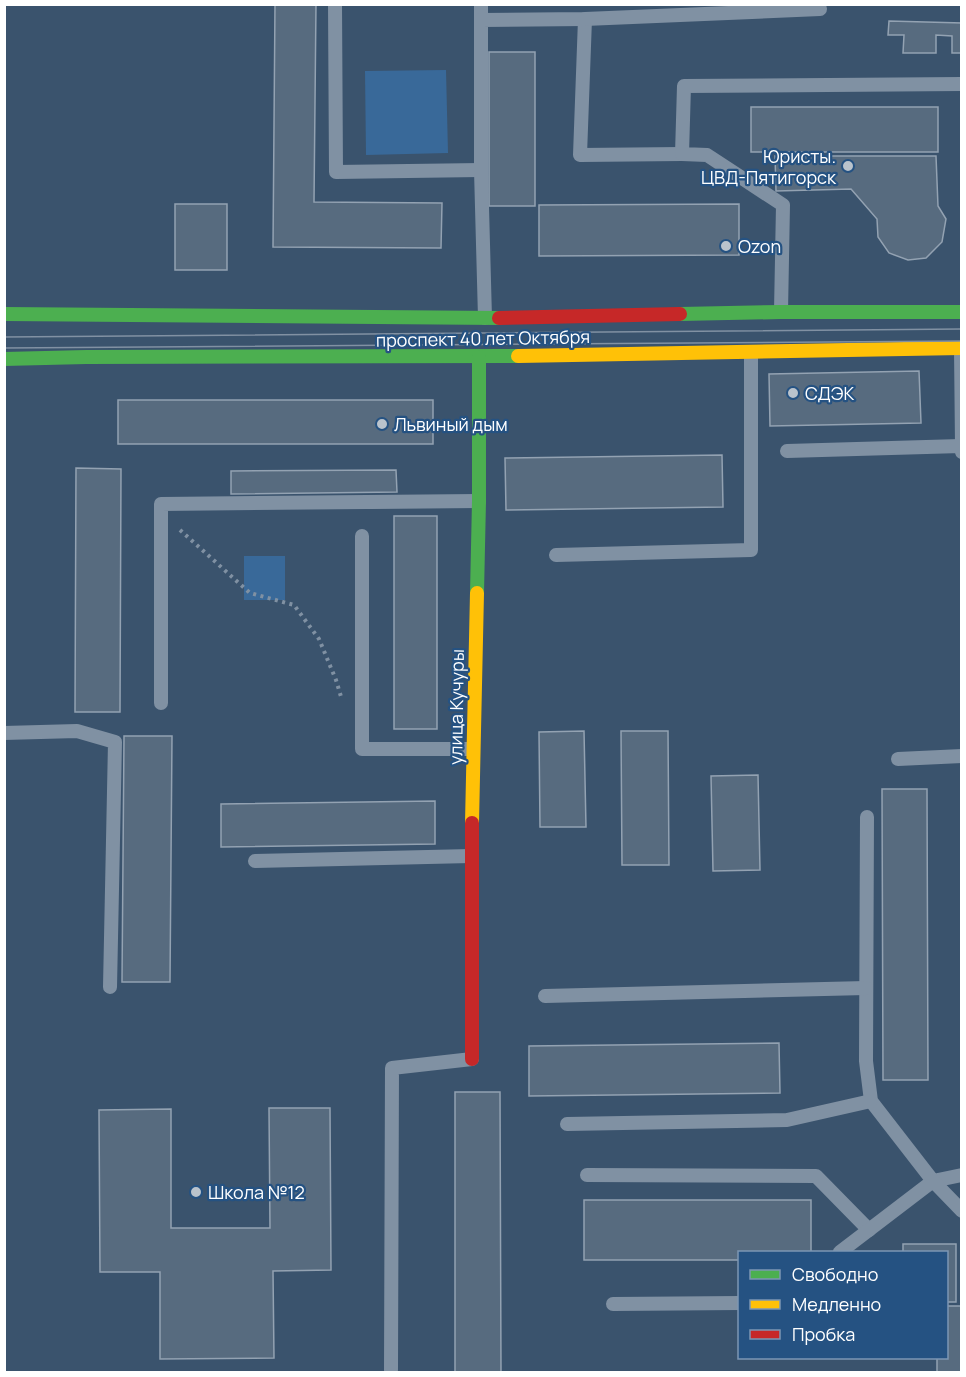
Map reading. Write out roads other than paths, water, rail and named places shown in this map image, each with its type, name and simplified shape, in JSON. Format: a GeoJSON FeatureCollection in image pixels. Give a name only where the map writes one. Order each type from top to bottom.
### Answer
{"type":"FeatureCollection","features":[{"type":"Feature","properties":{"kind":"street","name":"проспект 40 лет Октября"},"geometry":{"type":"LineString","coordinates":[[4,314],[485,318],[782,312],[962,312]]}},
{"type":"Feature","properties":{"kind":"street","name":"проспект 40 лет Октября"},"geometry":{"type":"LineString","coordinates":[[4,359],[479,357],[961,348]]}},
{"type":"Feature","properties":{"kind":"street","name":"улица Кучуры"},"geometry":{"type":"LineString","coordinates":[[472,1059],[472,748],[479,501],[479,357]]}},
{"type":"Feature","properties":{"kind":"lane"},"geometry":{"type":"LineString","coordinates":[[335,4],[336,172],[482,170]]}},
{"type":"Feature","properties":{"kind":"lane"},"geometry":{"type":"LineString","coordinates":[[481,4],[485,318]]}},
{"type":"Feature","properties":{"kind":"lane"},"geometry":{"type":"LineString","coordinates":[[481,20],[585,20],[820,9]]}},
{"type":"Feature","properties":{"kind":"lane"},"geometry":{"type":"LineString","coordinates":[[585,20],[580,155],[707,155],[783,205],[782,312]]}},
{"type":"Feature","properties":{"kind":"lane"},"geometry":{"type":"LineString","coordinates":[[682,154],[684,86],[962,84]]}},
{"type":"Feature","properties":{"kind":"lane"},"geometry":{"type":"LineString","coordinates":[[961,348],[962,452]]}},
{"type":"Feature","properties":{"kind":"lane"},"geometry":{"type":"LineString","coordinates":[[556,555],[751,550],[751,352]]}},
{"type":"Feature","properties":{"kind":"lane"},"geometry":{"type":"LineString","coordinates":[[787,451],[961,446]]}},
{"type":"Feature","properties":{"kind":"lane"},"geometry":{"type":"LineString","coordinates":[[161,703],[161,504],[479,501]]}},
{"type":"Feature","properties":{"kind":"lane"},"geometry":{"type":"LineString","coordinates":[[362,536],[362,749],[472,748]]}},
{"type":"Feature","properties":{"kind":"lane"},"geometry":{"type":"LineString","coordinates":[[4,734],[77,730],[115,742],[110,987]]}},
{"type":"Feature","properties":{"kind":"lane"},"geometry":{"type":"LineString","coordinates":[[898,759],[962,756]]}},
{"type":"Feature","properties":{"kind":"lane"},"geometry":{"type":"LineString","coordinates":[[867,817],[866,1061],[872,1101],[933,1181],[962,1211]]}},
{"type":"Feature","properties":{"kind":"lane"},"geometry":{"type":"LineString","coordinates":[[255,861],[471,856]]}},
{"type":"Feature","properties":{"kind":"lane"},"geometry":{"type":"LineString","coordinates":[[545,996],[866,987]]}},
{"type":"Feature","properties":{"kind":"lane"},"geometry":{"type":"LineString","coordinates":[[391,1370],[392,1068],[472,1059]]}},
{"type":"Feature","properties":{"kind":"lane"},"geometry":{"type":"LineString","coordinates":[[567,1124],[787,1120],[872,1101]]}},
{"type":"Feature","properties":{"kind":"lane"},"geometry":{"type":"LineString","coordinates":[[587,1175],[816,1176],[869,1230]]}},
{"type":"Feature","properties":{"kind":"lane"},"geometry":{"type":"LineString","coordinates":[[841,1251],[933,1181],[962,1175]]}},
{"type":"Feature","properties":{"kind":"lane"},"geometry":{"type":"LineString","coordinates":[[613,1305],[738,1303]]}},
{"type":"Feature","properties":{"kind":"tram line"},"geometry":{"type":"LineString","coordinates":[[4,337],[962,329]]}},
{"type":"Feature","properties":{"kind":"tram line"},"geometry":{"type":"LineString","coordinates":[[4,348],[962,341]]}},
{"type":"Feature","properties":{"kind":"place","name":"Юристы. ЦВД-Пятигорск"},"geometry":{"type":"Point","coordinates":[848,166]}},
{"type":"Feature","properties":{"kind":"place","name":"Ozon"},"geometry":{"type":"Point","coordinates":[726,246]}},
{"type":"Feature","properties":{"kind":"place","name":"СДЭК"},"geometry":{"type":"Point","coordinates":[793,393]}},
{"type":"Feature","properties":{"kind":"place","name":"Львиный дым"},"geometry":{"type":"Point","coordinates":[382,424]}},
{"type":"Feature","properties":{"kind":"place","name":"Школа №12"},"geometry":{"type":"Point","coordinates":[196,1192]}}]}
